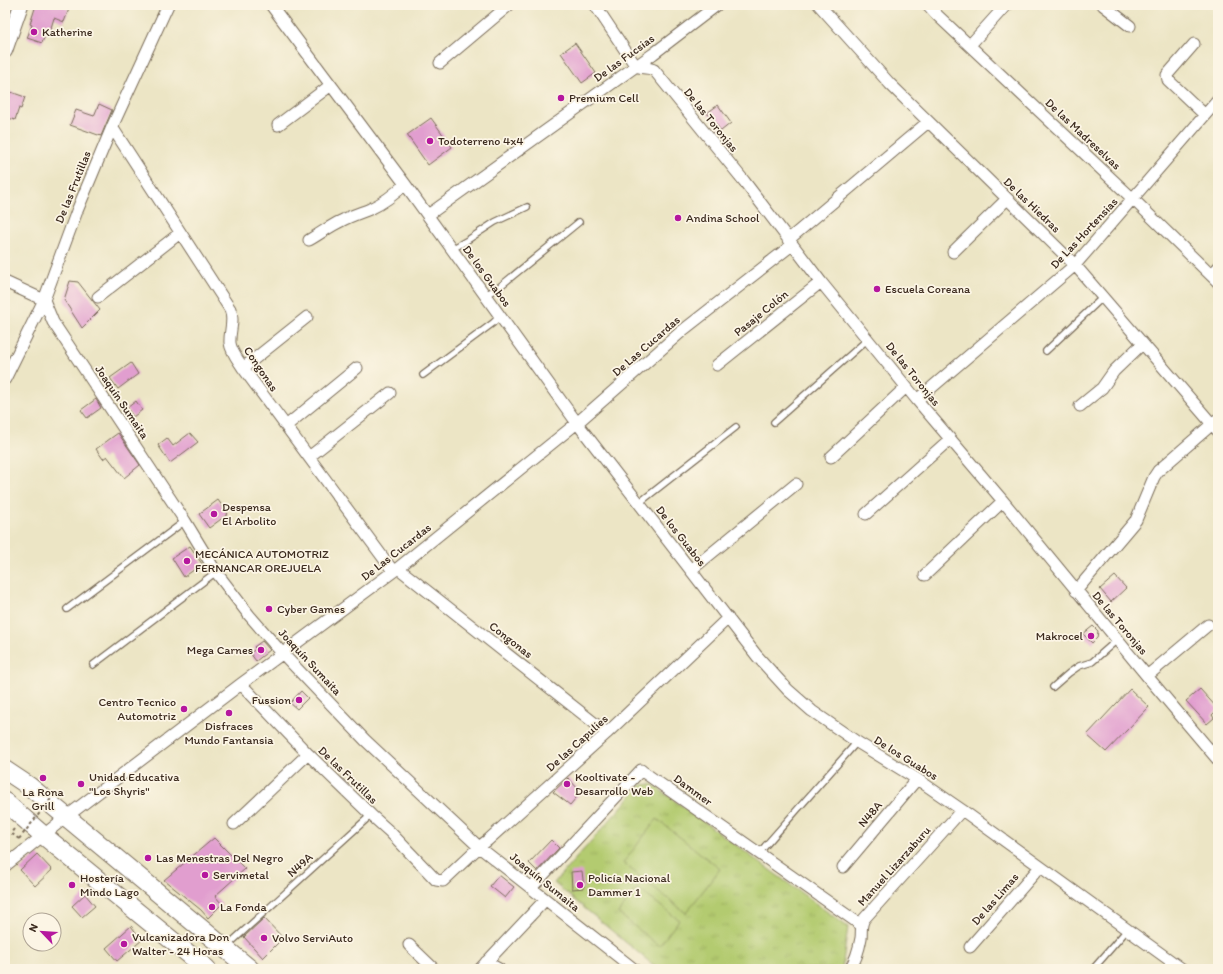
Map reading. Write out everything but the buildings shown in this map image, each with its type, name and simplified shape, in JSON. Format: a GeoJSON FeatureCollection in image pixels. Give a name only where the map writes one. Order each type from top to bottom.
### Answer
{"type":"FeatureCollection","features":[{"type":"Feature","properties":{"kind":"main road"},"geometry":{"type":"LineString","coordinates":[[5,770],[29,786],[250,969]]}},
{"type":"Feature","properties":{"kind":"main road"},"geometry":{"type":"LineString","coordinates":[[5,802],[43,835],[207,969]]}},
{"type":"Feature","properties":{"kind":"street"},"geometry":{"type":"LineString","coordinates":[[5,51],[21,5]]}},
{"type":"Feature","properties":{"kind":"street","name":"De las Frutillas"},"geometry":{"type":"LineString","coordinates":[[5,379],[44,300],[77,210],[112,128],[168,5]]}},
{"type":"Feature","properties":{"kind":"street","name":"De los Guabos"},"geometry":{"type":"LineString","coordinates":[[271,5],[428,215],[577,423],[757,656],[788,690],[812,711],[962,810],[1182,969]]}},
{"type":"Feature","properties":{"kind":"street"},"geometry":{"type":"LineString","coordinates":[[440,63],[509,5]]}},
{"type":"Feature","properties":{"kind":"street"},"geometry":{"type":"LineString","coordinates":[[595,5],[635,66]]}},
{"type":"Feature","properties":{"kind":"street","name":"De las Hiedras"},"geometry":{"type":"LineString","coordinates":[[819,5],[890,84],[1075,265],[1142,344],[1216,425]]}},
{"type":"Feature","properties":{"kind":"street","name":"De las Madreselvas"},"geometry":{"type":"LineString","coordinates":[[929,5],[1218,282]]}},
{"type":"Feature","properties":{"kind":"street"},"geometry":{"type":"LineString","coordinates":[[970,45],[1006,5]]}},
{"type":"Feature","properties":{"kind":"street"},"geometry":{"type":"LineString","coordinates":[[1104,5],[1130,26]]}},
{"type":"Feature","properties":{"kind":"street","name":"De las Fucsias"},"geometry":{"type":"LineString","coordinates":[[428,215],[635,66],[712,6]]}},
{"type":"Feature","properties":{"kind":"street"},"geometry":{"type":"LineString","coordinates":[[1194,44],[1167,75],[1168,80],[1206,115]]}},
{"type":"Feature","properties":{"kind":"street","name":"De las Toronjas"},"geometry":{"type":"LineString","coordinates":[[635,66],[651,68],[654,70],[744,181],[820,282],[868,339],[916,400],[1003,501],[1076,591],[1218,760]]}},
{"type":"Feature","properties":{"kind":"street"},"geometry":{"type":"LineString","coordinates":[[278,125],[331,86]]}},
{"type":"Feature","properties":{"kind":"street","name":"De Las Hortensias"},"geometry":{"type":"LineString","coordinates":[[916,400],[1075,265],[1216,105]]}},
{"type":"Feature","properties":{"kind":"street","name":"De Las Cucardas"},"geometry":{"type":"LineString","coordinates":[[5,866],[66,817],[241,684],[395,570],[577,423],[682,331],[790,242],[928,122]]}},
{"type":"Feature","properties":{"kind":"street","name":"Congonas"},"geometry":{"type":"LineString","coordinates":[[112,128],[231,312],[232,322],[230,342],[232,349],[243,368],[308,457],[395,570],[607,732]]}},
{"type":"Feature","properties":{"kind":"street"},"geometry":{"type":"LineString","coordinates":[[309,240],[340,221],[355,214],[369,210],[382,203],[405,184]]}},
{"type":"Feature","properties":{"kind":"street"},"geometry":{"type":"LineString","coordinates":[[953,252],[1007,199]]}},
{"type":"Feature","properties":{"kind":"street"},"geometry":{"type":"LineString","coordinates":[[98,298],[180,233]]}},
{"type":"Feature","properties":{"kind":"street"},"geometry":{"type":"LineString","coordinates":[[5,282],[44,300]]}},
{"type":"Feature","properties":{"kind":"street","name":"Pasaje Colón"},"geometry":{"type":"LineString","coordinates":[[717,364],[820,282]]}},
{"type":"Feature","properties":{"kind":"street","name":"Joaquín Sumaita"},"geometry":{"type":"LineString","coordinates":[[44,300],[53,322],[185,521],[216,572],[248,615],[365,740],[479,847],[634,969]]}},
{"type":"Feature","properties":{"kind":"street"},"geometry":{"type":"LineString","coordinates":[[243,368],[307,317]]}},
{"type":"Feature","properties":{"kind":"street"},"geometry":{"type":"LineString","coordinates":[[1080,406],[1102,388],[1114,371],[1142,344]]}},
{"type":"Feature","properties":{"kind":"street"},"geometry":{"type":"LineString","coordinates":[[286,426],[357,368]]}},
{"type":"Feature","properties":{"kind":"street"},"geometry":{"type":"LineString","coordinates":[[831,457],[906,387]]}},
{"type":"Feature","properties":{"kind":"street"},"geometry":{"type":"LineString","coordinates":[[308,457],[390,393]]}},
{"type":"Feature","properties":{"kind":"street"},"geometry":{"type":"LineString","coordinates":[[1076,591],[1136,520],[1158,471],[1216,425]]}},
{"type":"Feature","properties":{"kind":"street"},"geometry":{"type":"LineString","coordinates":[[866,514],[950,439]]}},
{"type":"Feature","properties":{"kind":"street"},"geometry":{"type":"LineString","coordinates":[[691,570],[796,484]]}},
{"type":"Feature","properties":{"kind":"street"},"geometry":{"type":"LineString","coordinates":[[925,575],[1003,501]]}},
{"type":"Feature","properties":{"kind":"street","name":"De las Capulies"},"geometry":{"type":"LineString","coordinates":[[439,881],[443,881],[607,732],[728,618]]}},
{"type":"Feature","properties":{"kind":"street"},"geometry":{"type":"LineString","coordinates":[[1147,676],[1208,625]]}},
{"type":"Feature","properties":{"kind":"street","name":"De las Frutillas"},"geometry":{"type":"LineString","coordinates":[[241,684],[308,754],[390,832],[436,880],[439,881]]}},
{"type":"Feature","properties":{"kind":"street"},"geometry":{"type":"LineString","coordinates":[[234,824],[308,754]]}},
{"type":"Feature","properties":{"kind":"street","name":"Dammer"},"geometry":{"type":"LineString","coordinates":[[531,888],[640,770],[644,771],[861,925]]}},
{"type":"Feature","properties":{"kind":"street","name":"N48A"},"geometry":{"type":"LineString","coordinates":[[843,867],[917,779]]}},
{"type":"Feature","properties":{"kind":"street","name":"Manuel Lizarzaburu"},"geometry":{"type":"LineString","coordinates":[[850,969],[859,948],[861,925],[864,919],[962,810]]}},
{"type":"Feature","properties":{"kind":"street","name":"De las Limas"},"geometry":{"type":"LineString","coordinates":[[970,947],[1040,867]]}},
{"type":"Feature","properties":{"kind":"street"},"geometry":{"type":"LineString","coordinates":[[483,966],[546,900]]}},
{"type":"Feature","properties":{"kind":"street"},"geometry":{"type":"LineString","coordinates":[[409,945],[434,969]]}},
{"type":"Feature","properties":{"kind":"street"},"geometry":{"type":"LineString","coordinates":[[483,966],[499,969]]}},
{"type":"Feature","properties":{"kind":"lane"},"geometry":{"type":"LineString","coordinates":[[452,249],[495,222],[527,207]]}},
{"type":"Feature","properties":{"kind":"lane"},"geometry":{"type":"LineString","coordinates":[[485,295],[498,288],[579,222]]}},
{"type":"Feature","properties":{"kind":"lane"},"geometry":{"type":"LineString","coordinates":[[1209,273],[1218,264]]}},
{"type":"Feature","properties":{"kind":"lane"},"geometry":{"type":"LineString","coordinates":[[1046,351],[1102,298]]}},
{"type":"Feature","properties":{"kind":"lane"},"geometry":{"type":"LineString","coordinates":[[423,375],[488,327],[500,316]]}},
{"type":"Feature","properties":{"kind":"lane"},"geometry":{"type":"LineString","coordinates":[[774,422],[868,339]]}},
{"type":"Feature","properties":{"kind":"lane"},"geometry":{"type":"LineString","coordinates":[[639,503],[736,427]]}},
{"type":"Feature","properties":{"kind":"lane"},"geometry":{"type":"LineString","coordinates":[[67,610],[185,521]]}},
{"type":"Feature","properties":{"kind":"lane"},"geometry":{"type":"LineString","coordinates":[[93,665],[216,572]]}},
{"type":"Feature","properties":{"kind":"lane"},"geometry":{"type":"LineString","coordinates":[[1053,687],[1069,673],[1080,666],[1092,662],[1117,640]]}},
{"type":"Feature","properties":{"kind":"lane"},"geometry":{"type":"LineString","coordinates":[[759,853],[857,742]]}},
{"type":"Feature","properties":{"kind":"lane","name":"N49A"},"geometry":{"type":"LineString","coordinates":[[225,948],[371,815]]}},
{"type":"Feature","properties":{"kind":"lane"},"geometry":{"type":"LineString","coordinates":[[1093,969],[1127,930]]}},
{"type":"Feature","properties":{"kind":"path"},"geometry":{"type":"LineString","coordinates":[[11,833],[19,839],[54,795]]}},
{"type":"Feature","properties":{"kind":"green space"},"geometry":{"type":"Polygon","coordinates":[[[652,784],[848,927],[842,969],[658,969],[554,883],[641,785],[652,784]]]}},
{"type":"Feature","properties":{"kind":"green space"},"geometry":{"type":"Polygon","coordinates":[[[657,819],[720,869],[686,913],[623,863],[657,819]]]}},
{"type":"Feature","properties":{"kind":"green space"},"geometry":{"type":"Polygon","coordinates":[[[637,888],[679,920],[659,946],[618,913],[637,888]]]}},
{"type":"Feature","properties":{"kind":"place","name":"Katherine"},"geometry":{"type":"Point","coordinates":[34,32]}},
{"type":"Feature","properties":{"kind":"place","name":"Premium Cell"},"geometry":{"type":"Point","coordinates":[561,98]}},
{"type":"Feature","properties":{"kind":"place","name":"Todoterreno 4x4"},"geometry":{"type":"Point","coordinates":[430,141]}},
{"type":"Feature","properties":{"kind":"place","name":"Andina School"},"geometry":{"type":"Point","coordinates":[678,218]}},
{"type":"Feature","properties":{"kind":"place","name":"Escuela Coreana"},"geometry":{"type":"Point","coordinates":[877,289]}},
{"type":"Feature","properties":{"kind":"place","name":"Despensa El Arbolito"},"geometry":{"type":"Point","coordinates":[214,514]}},
{"type":"Feature","properties":{"kind":"place","name":"MECÁNICA AUTOMOTRIZ FERNANCAR OREJUELA"},"geometry":{"type":"Point","coordinates":[187,561]}},
{"type":"Feature","properties":{"kind":"place","name":"Cyber Games"},"geometry":{"type":"Point","coordinates":[269,609]}},
{"type":"Feature","properties":{"kind":"place","name":"Makrocel"},"geometry":{"type":"Point","coordinates":[1091,636]}},
{"type":"Feature","properties":{"kind":"place","name":"Mega Carnes"},"geometry":{"type":"Point","coordinates":[261,650]}},
{"type":"Feature","properties":{"kind":"place","name":"Fussion"},"geometry":{"type":"Point","coordinates":[299,700]}},
{"type":"Feature","properties":{"kind":"place","name":"Centro Tecnico Automotriz"},"geometry":{"type":"Point","coordinates":[184,709]}},
{"type":"Feature","properties":{"kind":"place","name":"Disfraces Mundo Fantansia"},"geometry":{"type":"Point","coordinates":[229,713]}},
{"type":"Feature","properties":{"kind":"place","name":"La Rona Grill"},"geometry":{"type":"Point","coordinates":[43,778]}},
{"type":"Feature","properties":{"kind":"place","name":"Unidad Educativa \"Los Shyris\""},"geometry":{"type":"Point","coordinates":[81,784]}},
{"type":"Feature","properties":{"kind":"place","name":"Kooltivate - Desarrollo Web"},"geometry":{"type":"Point","coordinates":[567,784]}},
{"type":"Feature","properties":{"kind":"place","name":"Las Menestras Del Negro"},"geometry":{"type":"Point","coordinates":[148,858]}},
{"type":"Feature","properties":{"kind":"place","name":"Servimetal"},"geometry":{"type":"Point","coordinates":[205,875]}},
{"type":"Feature","properties":{"kind":"place","name":"Hostería Mindo Lago"},"geometry":{"type":"Point","coordinates":[72,885]}},
{"type":"Feature","properties":{"kind":"place","name":"Policía Nacional Dammer 1"},"geometry":{"type":"Point","coordinates":[580,885]}},
{"type":"Feature","properties":{"kind":"place","name":"La Fonda"},"geometry":{"type":"Point","coordinates":[212,907]}},
{"type":"Feature","properties":{"kind":"place","name":"Volvo ServiAuto"},"geometry":{"type":"Point","coordinates":[264,938]}},
{"type":"Feature","properties":{"kind":"place","name":"Vulcanizadora Don Walter - 24 Horas"},"geometry":{"type":"Point","coordinates":[124,944]}}]}
